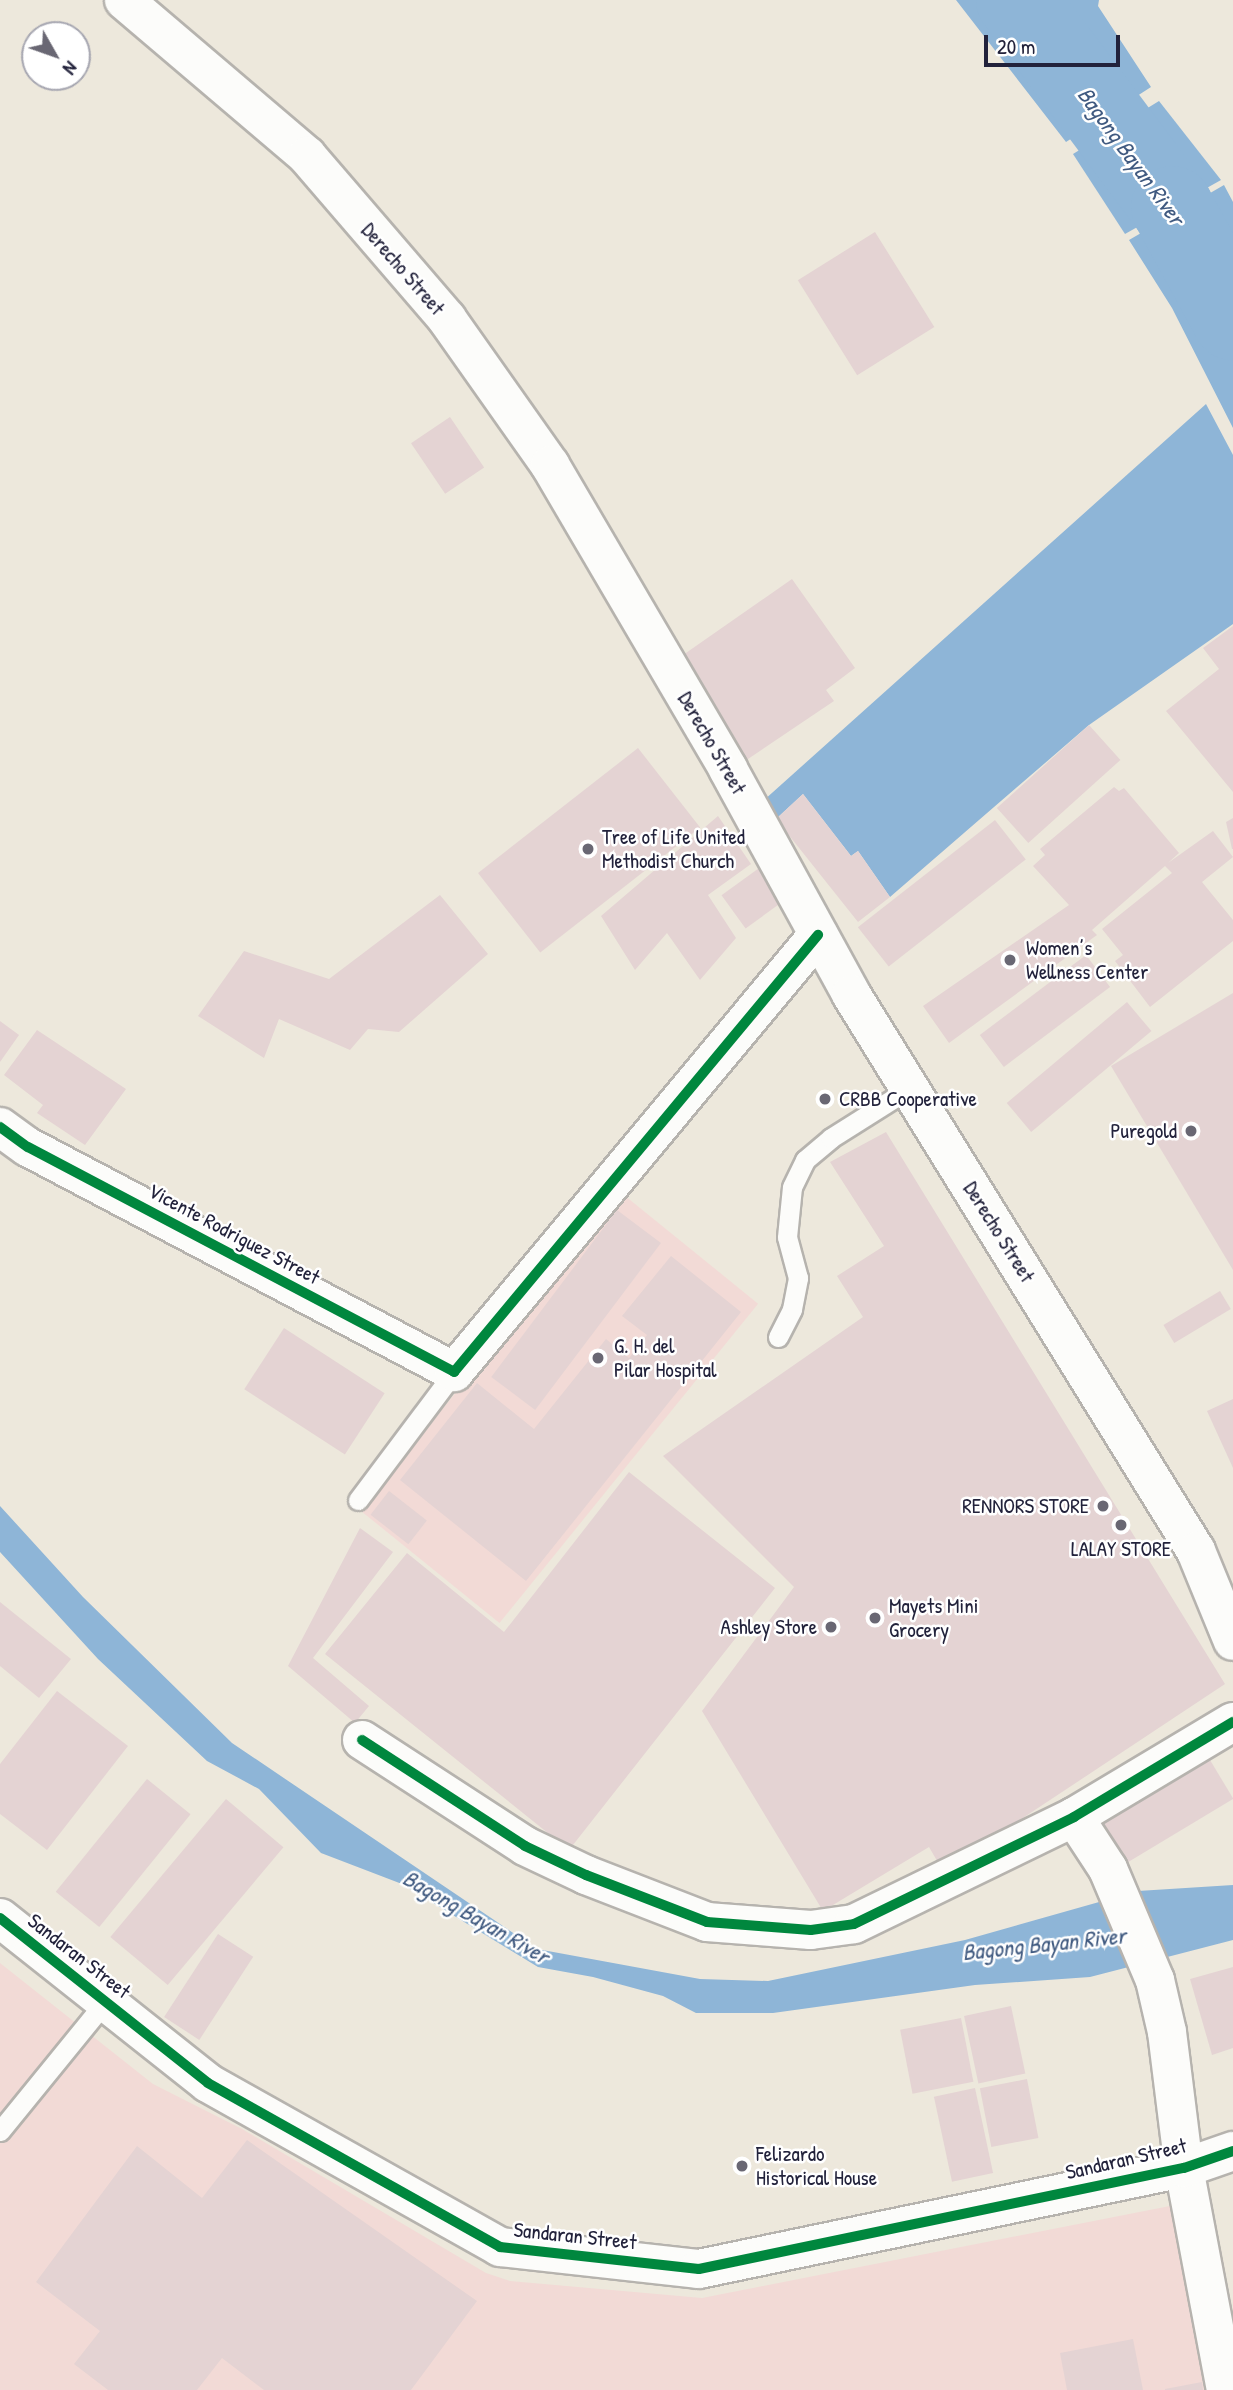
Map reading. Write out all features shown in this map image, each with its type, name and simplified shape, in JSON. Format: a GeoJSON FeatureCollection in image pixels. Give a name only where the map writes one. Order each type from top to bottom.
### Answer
{"type":"FeatureCollection","features":[{"type":"Feature","properties":{"kind":"street","name":"Derecho Street"},"geometry":{"type":"LineString","coordinates":[[124,0],[307,156],[447,319],[550,466],[727,769],[818,935],[1196,1552],[1233,1641]]}},
{"type":"Feature","properties":{"kind":"street"},"geometry":{"type":"LineString","coordinates":[[454,1372],[818,935]]}},
{"type":"Feature","properties":{"kind":"street","name":"Vicente Rodriguez Street"},"geometry":{"type":"LineString","coordinates":[[0,1127],[27,1147],[454,1372]]}},
{"type":"Feature","properties":{"kind":"street"},"geometry":{"type":"LineString","coordinates":[[362,1740],[525,1846],[586,1875],[707,1922],[811,1930],[854,1924],[1074,1816],[1233,1722]]}},
{"type":"Feature","properties":{"kind":"street"},"geometry":{"type":"LineString","coordinates":[[1074,1816],[1108,1869],[1155,1980],[1167,2032],[1184,2168],[1226,2390]]}},
{"type":"Feature","properties":{"kind":"street","name":"Sandaran Street"},"geometry":{"type":"LineString","coordinates":[[0,1918],[208,2083],[500,2247],[699,2269],[1184,2168],[1233,2151]]}},
{"type":"Feature","properties":{"kind":"lane"},"geometry":{"type":"LineString","coordinates":[[778,1337],[792,1309],[798,1278],[787,1237],[792,1187],[805,1160],[831,1138],[910,1088]]}},
{"type":"Feature","properties":{"kind":"lane"},"geometry":{"type":"LineString","coordinates":[[358,1500],[454,1372]]}},
{"type":"Feature","properties":{"kind":"lane"},"geometry":{"type":"LineString","coordinates":[[0,2131],[105,2002]]}},
{"type":"Feature","properties":{"kind":"shaded area","name":"G. H. del Pilar Hospital"},"geometry":{"type":"Polygon","coordinates":[[[619,1191],[758,1304],[499,1623],[360,1510],[619,1191]]]}},
{"type":"Feature","properties":{"kind":"shaded area"},"geometry":{"type":"Polygon","coordinates":[[[0,1963],[153,2084],[242,2129],[486,2273],[510,2281],[702,2298],[1175,2205],[1208,2390],[0,2390],[0,1963]]]}},
{"type":"Feature","properties":{"kind":"water"},"geometry":{"type":"Polygon","coordinates":[[[956,0],[1099,0],[1098,6],[1151,87],[1066,142],[956,0]]]}},
{"type":"Feature","properties":{"kind":"water"},"geometry":{"type":"Polygon","coordinates":[[[1159,101],[1221,180],[1125,234],[1073,154],[1159,101]]]}},
{"type":"Feature","properties":{"kind":"water"},"geometry":{"type":"Polygon","coordinates":[[[1224,185],[1233,202],[1233,428],[1172,308],[1129,240],[1224,185]]]}},
{"type":"Feature","properties":{"kind":"water"},"geometry":{"type":"Polygon","coordinates":[[[1206,404],[1233,455],[1233,624],[1089,725],[890,897],[858,851],[851,856],[803,794],[776,819],[763,801],[1206,404]]]}},
{"type":"Feature","properties":{"kind":"water"},"geometry":{"type":"Polygon","coordinates":[[[0,1506],[83,1597],[232,1743],[537,1949],[700,1979],[768,1981],[965,1940],[1138,1891],[1233,1885],[1233,1940],[1090,1977],[975,1985],[773,2013],[696,2013],[663,1996],[593,1977],[538,1967],[402,1884],[321,1853],[259,1789],[207,1761],[98,1659],[0,1552],[0,1506]]]}},
{"type":"Feature","properties":{"kind":"building"},"geometry":{"type":"Polygon","coordinates":[[[875,232],[934,327],[857,375],[798,280],[875,232]]]}},
{"type":"Feature","properties":{"kind":"building"},"geometry":{"type":"Polygon","coordinates":[[[450,417],[484,468],[445,494],[411,443],[450,417]]]}},
{"type":"Feature","properties":{"kind":"building"},"geometry":{"type":"Polygon","coordinates":[[[792,579],[855,668],[826,690],[834,701],[745,761],[673,662],[792,579]]]}},
{"type":"Feature","properties":{"kind":"building"},"geometry":{"type":"Polygon","coordinates":[[[1233,626],[1233,792],[1166,711],[1219,669],[1203,648],[1233,626]]]}},
{"type":"Feature","properties":{"kind":"building"},"geometry":{"type":"Polygon","coordinates":[[[1089,725],[1120,760],[1028,843],[997,808],[1089,725]]]}},
{"type":"Feature","properties":{"kind":"building","name":"Tree of Life United Methodist Church"},"geometry":{"type":"Polygon","coordinates":[[[638,748],[700,828],[540,953],[478,873],[638,748]]]}},
{"type":"Feature","properties":{"kind":"building"},"geometry":{"type":"Polygon","coordinates":[[[1114,787],[1119,791],[1124,788],[1179,853],[1168,863],[1213,831],[1233,857],[1202,882],[1233,920],[1233,941],[1150,1007],[1115,961],[1123,955],[1102,929],[1172,873],[1165,866],[1092,930],[1097,935],[949,1043],[923,1006],[1069,905],[1033,866],[1045,855],[1040,849],[1114,787]]]}},
{"type":"Feature","properties":{"kind":"building"},"geometry":{"type":"Polygon","coordinates":[[[803,794],[851,856],[858,851],[890,897],[858,922],[776,819],[803,794]]]}},
{"type":"Feature","properties":{"kind":"building"},"geometry":{"type":"Polygon","coordinates":[[[718,816],[751,864],[708,895],[736,938],[700,980],[667,933],[635,970],[601,916],[718,816]]]}},
{"type":"Feature","properties":{"kind":"building"},"geometry":{"type":"Polygon","coordinates":[[[1233,818],[1233,849],[1232,849],[1226,822],[1233,818]]]}},
{"type":"Feature","properties":{"kind":"building"},"geometry":{"type":"Polygon","coordinates":[[[995,820],[1026,859],[889,967],[858,927],[995,820]]]}},
{"type":"Feature","properties":{"kind":"building"},"geometry":{"type":"Polygon","coordinates":[[[766,863],[790,896],[746,928],[722,895],[766,863]]]}},
{"type":"Feature","properties":{"kind":"building"},"geometry":{"type":"Polygon","coordinates":[[[440,895],[488,954],[399,1032],[368,1029],[350,1050],[279,1019],[264,1058],[198,1016],[244,951],[329,979],[440,895]]]}},
{"type":"Feature","properties":{"kind":"building"},"geometry":{"type":"Polygon","coordinates":[[[1086,955],[1110,987],[1004,1067],[980,1035],[1086,955]]]}},
{"type":"Feature","properties":{"kind":"building","name":"Puregold"},"geometry":{"type":"Polygon","coordinates":[[[1233,993],[1233,1270],[1111,1066],[1233,993]]]}},
{"type":"Feature","properties":{"kind":"building"},"geometry":{"type":"Polygon","coordinates":[[[1127,1002],[1151,1031],[1031,1132],[1007,1103],[1127,1002]]]}},
{"type":"Feature","properties":{"kind":"building"},"geometry":{"type":"Polygon","coordinates":[[[0,1021],[19,1035],[0,1062],[0,1021]]]}},
{"type":"Feature","properties":{"kind":"building"},"geometry":{"type":"Polygon","coordinates":[[[37,1030],[126,1089],[85,1145],[37,1113],[43,1105],[4,1075],[37,1030]]]}},
{"type":"Feature","properties":{"kind":"building"},"geometry":{"type":"Polygon","coordinates":[[[886,1132],[1225,1684],[943,1871],[929,1847],[823,1911],[702,1711],[794,1587],[663,1456],[863,1317],[837,1276],[884,1246],[830,1162],[886,1132]]]}},
{"type":"Feature","properties":{"kind":"building"},"geometry":{"type":"Polygon","coordinates":[[[617,1210],[661,1243],[535,1410],[491,1377],[617,1210]]]}},
{"type":"Feature","properties":{"kind":"building"},"geometry":{"type":"Polygon","coordinates":[[[671,1256],[741,1312],[526,1581],[400,1480],[477,1383],[534,1429],[606,1339],[629,1358],[647,1335],[622,1316],[671,1256]]]}},
{"type":"Feature","properties":{"kind":"building"},"geometry":{"type":"Polygon","coordinates":[[[1220,1291],[1231,1309],[1174,1343],[1163,1325],[1220,1291]]]}},
{"type":"Feature","properties":{"kind":"building"},"geometry":{"type":"Polygon","coordinates":[[[284,1328],[385,1393],[345,1455],[244,1389],[284,1328]]]}},
{"type":"Feature","properties":{"kind":"building"},"geometry":{"type":"Polygon","coordinates":[[[1233,1399],[1233,1468],[1207,1411],[1233,1399]]]}},
{"type":"Feature","properties":{"kind":"building"},"geometry":{"type":"Polygon","coordinates":[[[629,1472],[775,1588],[569,1850],[325,1654],[407,1553],[504,1632],[629,1472]]]}},
{"type":"Feature","properties":{"kind":"building"},"geometry":{"type":"Polygon","coordinates":[[[389,1491],[427,1521],[408,1544],[371,1515],[389,1491]]]}},
{"type":"Feature","properties":{"kind":"building"},"geometry":{"type":"Polygon","coordinates":[[[360,1528],[393,1552],[313,1658],[369,1706],[355,1723],[288,1666],[360,1528]]]}},
{"type":"Feature","properties":{"kind":"building"},"geometry":{"type":"Polygon","coordinates":[[[0,1602],[71,1659],[39,1698],[0,1666],[0,1602]]]}},
{"type":"Feature","properties":{"kind":"building"},"geometry":{"type":"Polygon","coordinates":[[[57,1691],[128,1746],[47,1850],[0,1814],[0,1764],[57,1691]]]}},
{"type":"Feature","properties":{"kind":"building"},"geometry":{"type":"Polygon","coordinates":[[[1204,1750],[1233,1799],[1125,1864],[1096,1815],[1204,1750]]]}},
{"type":"Feature","properties":{"kind":"building"},"geometry":{"type":"Polygon","coordinates":[[[147,1779],[191,1814],[99,1927],[56,1892],[147,1779]]]}},
{"type":"Feature","properties":{"kind":"building"},"geometry":{"type":"Polygon","coordinates":[[[226,1799],[283,1847],[168,1985],[110,1937],[226,1799]]]}},
{"type":"Feature","properties":{"kind":"building"},"geometry":{"type":"Polygon","coordinates":[[[218,1934],[253,1957],[199,2040],[164,2017],[218,1934]]]}},
{"type":"Feature","properties":{"kind":"building"},"geometry":{"type":"Polygon","coordinates":[[[1233,1967],[1233,2048],[1212,2055],[1190,1979],[1233,1967]]]}},
{"type":"Feature","properties":{"kind":"building"},"geometry":{"type":"Polygon","coordinates":[[[1011,2006],[1025,2073],[978,2083],[964,2016],[1011,2006]]]}},
{"type":"Feature","properties":{"kind":"building"},"geometry":{"type":"Polygon","coordinates":[[[961,2018],[973,2082],[913,2094],[900,2030],[961,2018]]]}},
{"type":"Feature","properties":{"kind":"building"},"geometry":{"type":"Polygon","coordinates":[[[1027,2079],[1038,2138],[991,2147],[980,2088],[1027,2079]]]}},
{"type":"Feature","properties":{"kind":"building"},"geometry":{"type":"Polygon","coordinates":[[[975,2088],[993,2173],[952,2182],[934,2097],[975,2088]]]}},
{"type":"Feature","properties":{"kind":"building"},"geometry":{"type":"Polygon","coordinates":[[[247,2140],[477,2301],[411,2390],[264,2390],[222,2358],[197,2390],[108,2390],[74,2364],[100,2331],[36,2282],[137,2146],[202,2198],[247,2140]]]}},
{"type":"Feature","properties":{"kind":"building"},"geometry":{"type":"Polygon","coordinates":[[[1133,2339],[1143,2390],[1067,2390],[1060,2353],[1133,2339]]]}},
{"type":"Feature","properties":{"kind":"building"},"geometry":{"type":"Polygon","coordinates":[[[1202,2382],[1203,2390],[1165,2390],[1165,2389],[1202,2382]]]}},
{"type":"Feature","properties":{"kind":"waterway","name":"Bagong Bayan River"},"geometry":{"type":"LineString","coordinates":[[1017,0],[1172,207],[1233,319]]}},
{"type":"Feature","properties":{"kind":"cycle path"},"geometry":{"type":"LineString","coordinates":[[0,1127],[28,1147],[454,1372],[818,935]]}},
{"type":"Feature","properties":{"kind":"cycle path"},"geometry":{"type":"LineString","coordinates":[[362,1740],[525,1846],[586,1875],[707,1922],[811,1930],[854,1924],[1074,1817],[1233,1722]]}},
{"type":"Feature","properties":{"kind":"cycle path"},"geometry":{"type":"LineString","coordinates":[[0,1918],[208,2083],[500,2247],[699,2269],[1184,2168],[1233,2151]]}},
{"type":"Feature","properties":{"kind":"place","name":"Tree of Life United Methodist Church"},"geometry":{"type":"Point","coordinates":[588,849]}},
{"type":"Feature","properties":{"kind":"place","name":"Women’s Wellness Center"},"geometry":{"type":"Point","coordinates":[1010,960]}},
{"type":"Feature","properties":{"kind":"place","name":"CRBB Cooperative"},"geometry":{"type":"Point","coordinates":[825,1099]}},
{"type":"Feature","properties":{"kind":"place","name":"Puregold"},"geometry":{"type":"Point","coordinates":[1191,1131]}},
{"type":"Feature","properties":{"kind":"place","name":"G. H. del Pilar Hospital"},"geometry":{"type":"Point","coordinates":[598,1358]}},
{"type":"Feature","properties":{"kind":"place","name":"RENNORS STORE"},"geometry":{"type":"Point","coordinates":[1103,1506]}},
{"type":"Feature","properties":{"kind":"place","name":"LALAY STORE"},"geometry":{"type":"Point","coordinates":[1121,1525]}},
{"type":"Feature","properties":{"kind":"place","name":"Mayets Mini Grocery"},"geometry":{"type":"Point","coordinates":[875,1618]}},
{"type":"Feature","properties":{"kind":"place","name":"Ashley Store"},"geometry":{"type":"Point","coordinates":[831,1627]}},
{"type":"Feature","properties":{"kind":"place","name":"Felizardo Historical House"},"geometry":{"type":"Point","coordinates":[742,2166]}}]}
